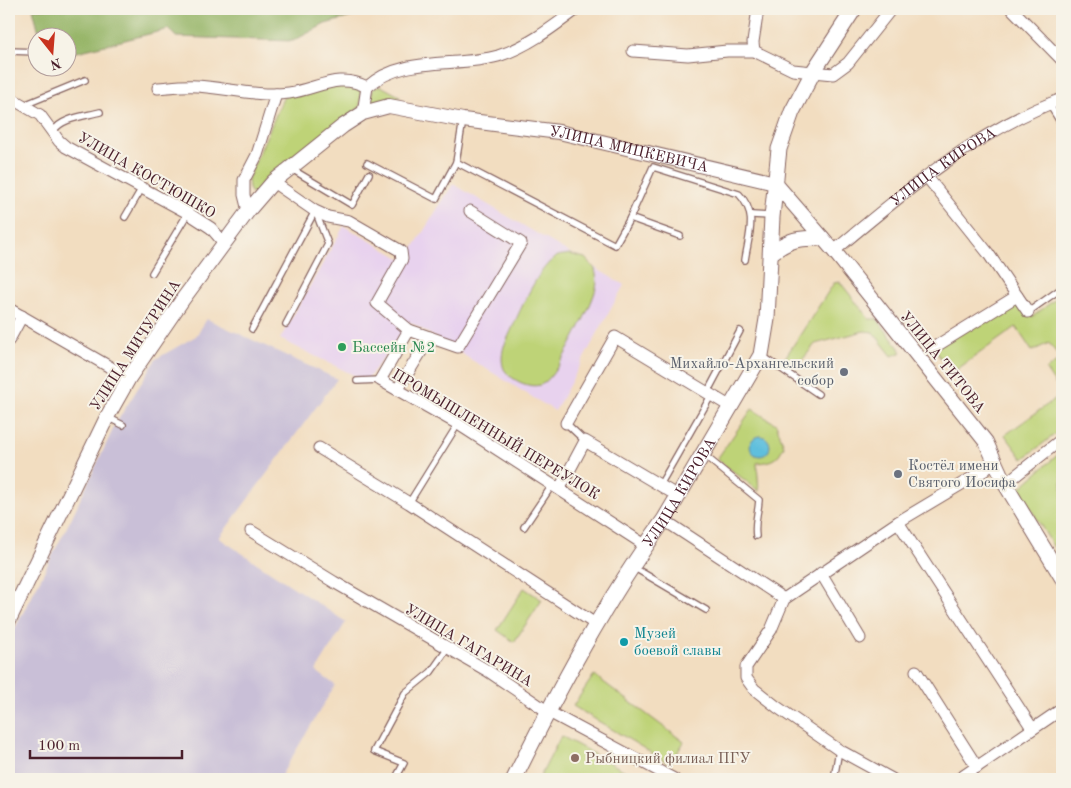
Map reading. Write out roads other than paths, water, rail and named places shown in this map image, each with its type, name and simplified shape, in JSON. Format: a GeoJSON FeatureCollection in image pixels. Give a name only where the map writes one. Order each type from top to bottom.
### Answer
{"type":"FeatureCollection","features":[{"type":"Feature","properties":{"kind":"main road"},"geometry":{"type":"LineString","coordinates":[[775,183],[782,140],[792,112],[813,72],[854,9]]}},
{"type":"Feature","properties":{"kind":"main road","name":"УЛИЦА КИРОВА"},"geometry":{"type":"LineString","coordinates":[[514,779],[547,711],[597,625],[645,546],[664,520],[761,356],[767,319],[775,183]]}},
{"type":"Feature","properties":{"kind":"main road"},"geometry":{"type":"LineString","coordinates":[[771,253],[794,239],[822,238]]}},
{"type":"Feature","properties":{"kind":"street"},"geometry":{"type":"LineString","coordinates":[[363,113],[367,87],[378,77],[393,70],[470,61],[500,55],[525,44],[577,9]]}},
{"type":"Feature","properties":{"kind":"street"},"geometry":{"type":"LineString","coordinates":[[754,51],[753,42],[758,9]]}},
{"type":"Feature","properties":{"kind":"street"},"geometry":{"type":"LineString","coordinates":[[633,51],[688,56],[727,51],[754,51],[793,70],[833,74],[848,64],[891,9]]}},
{"type":"Feature","properties":{"kind":"street"},"geometry":{"type":"LineString","coordinates":[[1012,9],[1062,60]]}},
{"type":"Feature","properties":{"kind":"street"},"geometry":{"type":"LineString","coordinates":[[158,88],[194,86],[276,94],[290,93],[341,79],[358,82],[367,87]]}},
{"type":"Feature","properties":{"kind":"street"},"geometry":{"type":"LineString","coordinates":[[248,211],[244,195],[244,180],[257,155],[276,94]]}},
{"type":"Feature","properties":{"kind":"street","name":"УЛИЦА КОСТЮШКО"},"geometry":{"type":"LineString","coordinates":[[9,97],[40,115],[66,147],[188,213],[211,228],[224,243]]}},
{"type":"Feature","properties":{"kind":"street","name":"УЛИЦА КИРОВА"},"geometry":{"type":"LineString","coordinates":[[834,251],[927,177],[1011,121],[1062,99]]}},
{"type":"Feature","properties":{"kind":"street","name":"УЛИЦА МИЦКЕВИЧА"},"geometry":{"type":"LineString","coordinates":[[273,182],[343,126],[363,113],[389,106],[463,120],[559,132],[775,183]]}},
{"type":"Feature","properties":{"kind":"street"},"geometry":{"type":"LineString","coordinates":[[927,177],[988,253],[1028,312]]}},
{"type":"Feature","properties":{"kind":"street"},"geometry":{"type":"LineString","coordinates":[[273,182],[316,211],[328,217],[349,220],[400,251],[402,259],[377,303],[409,330],[458,347],[520,243],[470,211]]}},
{"type":"Feature","properties":{"kind":"street","name":"УЛИЦА МИЧУРИНА"},"geometry":{"type":"LineString","coordinates":[[9,620],[107,417],[130,378],[183,299],[248,211],[273,182]]}},
{"type":"Feature","properties":{"kind":"street","name":"УЛИЦА ТИТОВА"},"geometry":{"type":"LineString","coordinates":[[775,183],[834,251],[986,442],[1005,484],[1062,578]]}},
{"type":"Feature","properties":{"kind":"street"},"geometry":{"type":"LineString","coordinates":[[933,348],[1017,296]]}},
{"type":"Feature","properties":{"kind":"street"},"geometry":{"type":"LineString","coordinates":[[9,309],[130,378]]}},
{"type":"Feature","properties":{"kind":"street"},"geometry":{"type":"LineString","coordinates":[[9,340],[22,316]]}},
{"type":"Feature","properties":{"kind":"street","name":"ПРОМЫШЛЕННЫЙ ПЕРЕУЛОК"},"geometry":{"type":"LineString","coordinates":[[409,330],[380,380],[458,424],[556,486],[645,546]]}},
{"type":"Feature","properties":{"kind":"street"},"geometry":{"type":"LineString","coordinates":[[398,389],[430,337]]}},
{"type":"Feature","properties":{"kind":"street"},"geometry":{"type":"LineString","coordinates":[[566,423],[615,337],[731,407]]}},
{"type":"Feature","properties":{"kind":"street"},"geometry":{"type":"LineString","coordinates":[[1005,484],[1062,439]]}},
{"type":"Feature","properties":{"kind":"street"},"geometry":{"type":"LineString","coordinates":[[556,486],[585,441],[678,496]]}},
{"type":"Feature","properties":{"kind":"street"},"geometry":{"type":"LineString","coordinates":[[319,448],[409,503],[597,625]]}},
{"type":"Feature","properties":{"kind":"street"},"geometry":{"type":"LineString","coordinates":[[892,779],[839,750],[754,689],[746,678],[746,667],[771,630],[784,599],[898,522],[985,470],[995,459]]}},
{"type":"Feature","properties":{"kind":"street"},"geometry":{"type":"LineString","coordinates":[[664,520],[784,599]]}},
{"type":"Feature","properties":{"kind":"street"},"geometry":{"type":"LineString","coordinates":[[898,522],[1032,728]]}},
{"type":"Feature","properties":{"kind":"street","name":"УЛИЦА ГАГАРИНА"},"geometry":{"type":"LineString","coordinates":[[251,531],[490,672],[547,711],[674,779]]}},
{"type":"Feature","properties":{"kind":"street"},"geometry":{"type":"LineString","coordinates":[[821,573],[860,638]]}},
{"type":"Feature","properties":{"kind":"street"},"geometry":{"type":"LineString","coordinates":[[916,671],[977,767]]}},
{"type":"Feature","properties":{"kind":"street"},"geometry":{"type":"LineString","coordinates":[[959,779],[1062,708]]}},
{"type":"Feature","properties":{"kind":"lane"},"geometry":{"type":"LineString","coordinates":[[9,51],[28,52]]}},
{"type":"Feature","properties":{"kind":"lane"},"geometry":{"type":"LineString","coordinates":[[24,105],[85,80]]}},
{"type":"Feature","properties":{"kind":"lane"},"geometry":{"type":"LineString","coordinates":[[1049,104],[1062,125]]}},
{"type":"Feature","properties":{"kind":"lane"},"geometry":{"type":"LineString","coordinates":[[53,132],[57,125],[64,122],[100,112]]}},
{"type":"Feature","properties":{"kind":"lane"},"geometry":{"type":"LineString","coordinates":[[367,163],[436,199],[456,162],[463,120]]}},
{"type":"Feature","properties":{"kind":"lane"},"geometry":{"type":"LineString","coordinates":[[456,162],[615,245],[630,218],[653,167],[739,194],[746,201],[752,215],[745,260]]}},
{"type":"Feature","properties":{"kind":"lane"},"geometry":{"type":"LineString","coordinates":[[290,168],[352,205],[369,174]]}},
{"type":"Feature","properties":{"kind":"lane"},"geometry":{"type":"LineString","coordinates":[[125,217],[142,188]]}},
{"type":"Feature","properties":{"kind":"lane"},"geometry":{"type":"LineString","coordinates":[[286,324],[328,244],[316,211]]}},
{"type":"Feature","properties":{"kind":"lane"},"geometry":{"type":"LineString","coordinates":[[252,329],[316,211]]}},
{"type":"Feature","properties":{"kind":"lane"},"geometry":{"type":"LineString","coordinates":[[152,273],[188,213]]}},
{"type":"Feature","properties":{"kind":"lane"},"geometry":{"type":"LineString","coordinates":[[752,215],[772,217]]}},
{"type":"Feature","properties":{"kind":"lane"},"geometry":{"type":"LineString","coordinates":[[630,218],[680,236]]}},
{"type":"Feature","properties":{"kind":"lane"},"geometry":{"type":"LineString","coordinates":[[1028,312],[1062,288]]}},
{"type":"Feature","properties":{"kind":"lane"},"geometry":{"type":"LineString","coordinates":[[660,485],[710,393],[740,330]]}},
{"type":"Feature","properties":{"kind":"lane"},"geometry":{"type":"LineString","coordinates":[[761,356],[818,394]]}},
{"type":"Feature","properties":{"kind":"lane"},"geometry":{"type":"LineString","coordinates":[[357,381],[380,380]]}},
{"type":"Feature","properties":{"kind":"lane"},"geometry":{"type":"LineString","coordinates":[[107,417],[123,425]]}},
{"type":"Feature","properties":{"kind":"lane"},"geometry":{"type":"LineString","coordinates":[[566,423],[585,441]]}},
{"type":"Feature","properties":{"kind":"lane"},"geometry":{"type":"LineString","coordinates":[[409,503],[458,424]]}},
{"type":"Feature","properties":{"kind":"lane"},"geometry":{"type":"LineString","coordinates":[[703,454],[759,500],[754,519],[756,536]]}},
{"type":"Feature","properties":{"kind":"lane"},"geometry":{"type":"LineString","coordinates":[[524,527],[556,486]]}},
{"type":"Feature","properties":{"kind":"lane"},"geometry":{"type":"LineString","coordinates":[[633,567],[706,610]]}},
{"type":"Feature","properties":{"kind":"lane"},"geometry":{"type":"LineString","coordinates":[[399,779],[397,776],[404,763],[374,751],[404,693],[431,672],[448,648]]}},
{"type":"Feature","properties":{"kind":"lane"},"geometry":{"type":"LineString","coordinates":[[834,779],[839,750]]}},
{"type":"Feature","properties":{"kind":"water"},"geometry":{"type":"Polygon","coordinates":[[[760,436],[767,439],[770,446],[767,453],[760,456],[753,453],[750,446],[753,439],[760,436]]]}},
{"type":"Feature","properties":{"kind":"place","name":"Бассейн №2"},"geometry":{"type":"Point","coordinates":[342,347]}},
{"type":"Feature","properties":{"kind":"place","name":"Михайло-Архангельский собор"},"geometry":{"type":"Point","coordinates":[844,372]}},
{"type":"Feature","properties":{"kind":"place","name":"Костёл имени Святого Иосифа"},"geometry":{"type":"Point","coordinates":[898,474]}},
{"type":"Feature","properties":{"kind":"place","name":"Музей боевой славы"},"geometry":{"type":"Point","coordinates":[624,642]}},
{"type":"Feature","properties":{"kind":"place","name":"Рыбницкий филиал ПГУ"},"geometry":{"type":"Point","coordinates":[575,758]}}]}
